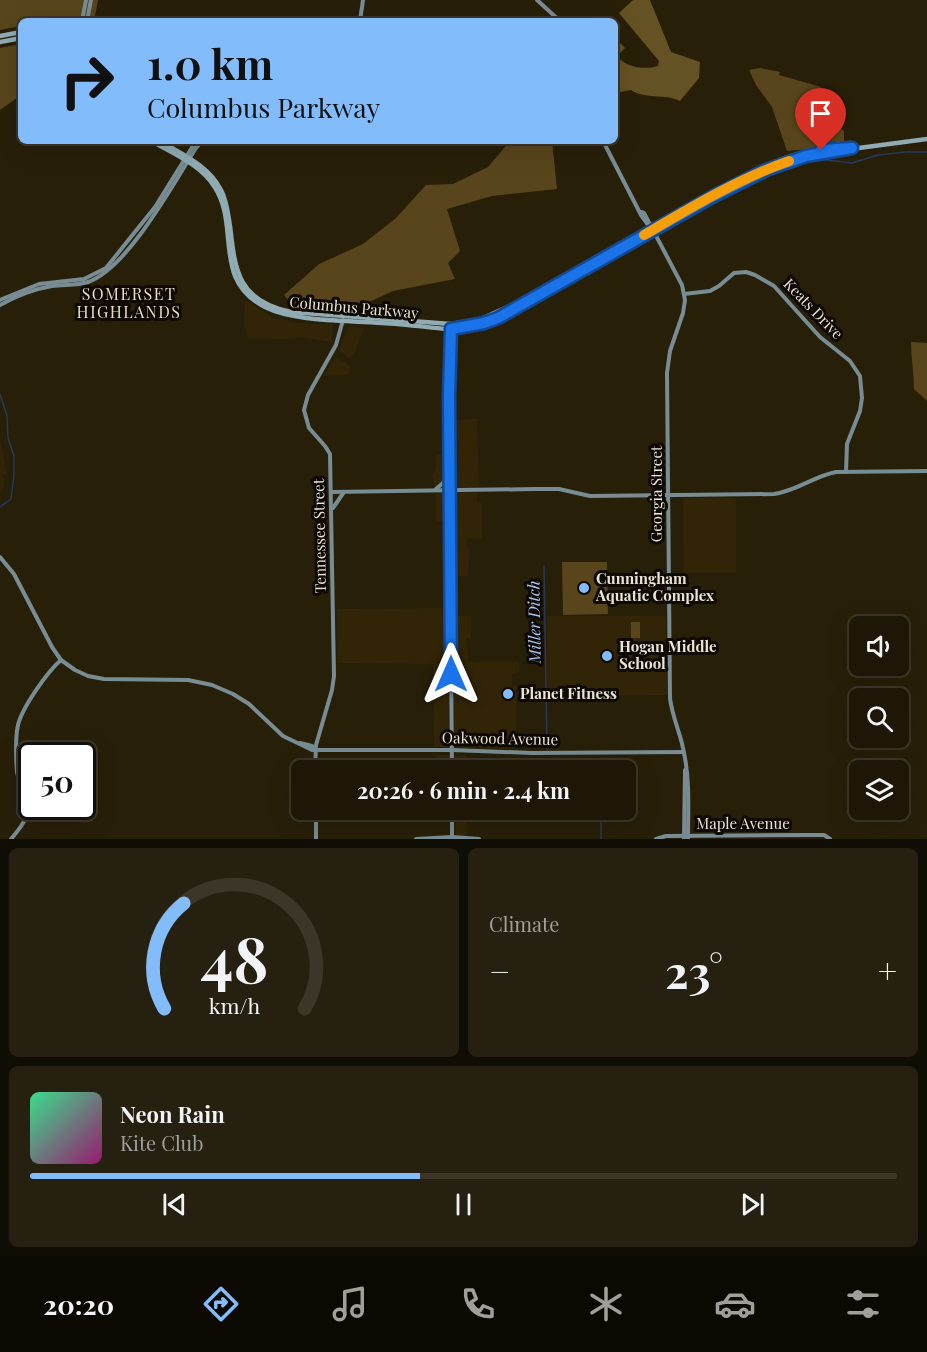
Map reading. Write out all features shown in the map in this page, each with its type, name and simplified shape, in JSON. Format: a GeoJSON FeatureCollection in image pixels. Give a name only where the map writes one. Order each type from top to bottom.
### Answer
{"type":"FeatureCollection","features":[{"type":"Feature","properties":{"kind":"main road"},"geometry":{"type":"LineString","coordinates":[[83,18],[86,0]]}},
{"type":"Feature","properties":{"kind":"main road"},"geometry":{"type":"LineString","coordinates":[[88,18],[91,0]]}},
{"type":"Feature","properties":{"kind":"main road"},"geometry":{"type":"LineString","coordinates":[[360,18],[363,0]]}},
{"type":"Feature","properties":{"kind":"main road"},"geometry":{"type":"LineString","coordinates":[[537,0],[557,18]]}},
{"type":"Feature","properties":{"kind":"main road"},"geometry":{"type":"LineString","coordinates":[[0,36],[18,33]]}},
{"type":"Feature","properties":{"kind":"main road"},"geometry":{"type":"LineString","coordinates":[[0,42],[18,39]]}},
{"type":"Feature","properties":{"kind":"main road","name":"Columbus Parkway"},"geometry":{"type":"LineString","coordinates":[[164,144],[202,172],[219,194],[231,269],[237,282],[262,306],[279,313],[449,326],[481,319],[542,293],[712,197],[777,165],[806,156],[852,148],[927,139]]}},
{"type":"Feature","properties":{"kind":"main road","name":"Columbus Parkway"},"geometry":{"type":"LineString","coordinates":[[158,144],[186,159]]}},
{"type":"Feature","properties":{"kind":"main road"},"geometry":{"type":"LineString","coordinates":[[0,305],[41,288],[87,282],[109,270],[159,210],[194,144]]}},
{"type":"Feature","properties":{"kind":"main road"},"geometry":{"type":"LineString","coordinates":[[0,300],[39,284],[84,279],[106,268],[155,207],[186,159],[199,144]]}},
{"type":"Feature","properties":{"kind":"main road"},"geometry":{"type":"LineString","coordinates":[[605,144],[648,227],[652,230],[682,285],[684,294]]}},
{"type":"Feature","properties":{"kind":"main road","name":"Keats Drive"},"geometry":{"type":"LineString","coordinates":[[684,294],[710,291],[734,273],[746,272],[755,275],[777,288],[820,337],[850,361],[860,376],[862,398],[860,411],[847,444],[846,472]]}},
{"type":"Feature","properties":{"kind":"main road","name":"Georgia Street"},"geometry":{"type":"LineString","coordinates":[[684,294],[684,307],[670,351],[668,366],[670,698],[688,777],[686,837]]}},
{"type":"Feature","properties":{"kind":"main road","name":"Tennessee Street"},"geometry":{"type":"LineString","coordinates":[[315,760],[315,749],[334,676],[332,492],[330,454],[309,428],[304,410],[308,395],[336,345],[343,318]]}},
{"type":"Feature","properties":{"kind":"main road"},"geometry":{"type":"LineString","coordinates":[[449,326],[452,760]]}},
{"type":"Feature","properties":{"kind":"main road"},"geometry":{"type":"LineString","coordinates":[[434,490],[443,483],[450,470]]}},
{"type":"Feature","properties":{"kind":"main road"},"geometry":{"type":"LineString","coordinates":[[332,492],[559,489],[584,496],[779,494],[828,473],[927,471]]}},
{"type":"Feature","properties":{"kind":"main road"},"geometry":{"type":"LineString","coordinates":[[332,509],[344,492]]}},
{"type":"Feature","properties":{"kind":"main road","name":"Oakwood Avenue"},"geometry":{"type":"LineString","coordinates":[[0,557],[14,574],[52,647],[61,660],[75,670],[97,678],[188,680],[219,688],[249,704],[278,732],[312,750],[684,753]]}},
{"type":"Feature","properties":{"kind":"main road"},"geometry":{"type":"LineString","coordinates":[[11,839],[21,828],[28,810],[26,795],[17,771],[17,727],[47,674],[61,660]]}},
{"type":"Feature","properties":{"kind":"main road"},"geometry":{"type":"LineString","coordinates":[[316,820],[316,839]]}},
{"type":"Feature","properties":{"kind":"main road"},"geometry":{"type":"LineString","coordinates":[[452,820],[452,838]]}},
{"type":"Feature","properties":{"kind":"main road","name":"Maple Avenue"},"geometry":{"type":"LineString","coordinates":[[656,839],[666,836],[824,835],[830,839]]}},
{"type":"Feature","properties":{"kind":"main road"},"geometry":{"type":"LineString","coordinates":[[416,839],[479,839]]}},
{"type":"Feature","properties":{"kind":"shaded area"},"geometry":{"type":"Polygon","coordinates":[[[0,0],[98,0],[95,18],[18,18],[18,27],[0,30],[0,0]]]}},
{"type":"Feature","properties":{"kind":"shaded area"},"geometry":{"type":"Polygon","coordinates":[[[633,0],[650,0],[671,52],[700,62],[699,78],[680,101],[668,97],[643,95],[631,90],[618,92],[618,57],[636,67],[658,66],[659,61],[619,13],[633,0]]]}},
{"type":"Feature","properties":{"kind":"shaded area"},"geometry":{"type":"Polygon","coordinates":[[[618,41],[625,48],[618,55],[618,41]]]}},
{"type":"Feature","properties":{"kind":"shaded area"},"geometry":{"type":"Polygon","coordinates":[[[18,45],[18,97],[0,110],[0,48],[18,45]]]}},
{"type":"Feature","properties":{"kind":"shaded area"},"geometry":{"type":"Polygon","coordinates":[[[760,68],[780,72],[779,75],[821,87],[814,98],[821,103],[826,115],[844,131],[844,145],[787,151],[772,107],[756,85],[749,70],[760,68]]]}},
{"type":"Feature","properties":{"kind":"shaded area"},"geometry":{"type":"Polygon","coordinates":[[[507,144],[552,144],[557,189],[492,196],[447,209],[460,251],[448,263],[455,279],[393,291],[341,315],[323,307],[293,306],[284,295],[319,264],[363,244],[396,218],[426,185],[453,184],[488,167],[507,144]]]}},
{"type":"Feature","properties":{"kind":"shaded area"},"geometry":{"type":"Polygon","coordinates":[[[245,300],[274,318],[299,323],[333,324],[332,342],[302,337],[248,338],[244,325],[245,300]]]}},
{"type":"Feature","properties":{"kind":"shaded area"},"geometry":{"type":"Polygon","coordinates":[[[348,327],[364,328],[355,352],[349,359],[339,350],[348,327]]]}},
{"type":"Feature","properties":{"kind":"shaded area"},"geometry":{"type":"Polygon","coordinates":[[[911,342],[927,343],[927,401],[914,389],[911,342]]]}},
{"type":"Feature","properties":{"kind":"shaded area"},"geometry":{"type":"Polygon","coordinates":[[[336,357],[351,366],[348,375],[323,376],[336,357]]]}},
{"type":"Feature","properties":{"kind":"shaded area"},"geometry":{"type":"Polygon","coordinates":[[[477,419],[479,490],[450,490],[449,420],[477,419]]]}},
{"type":"Feature","properties":{"kind":"shaded area"},"geometry":{"type":"Polygon","coordinates":[[[0,441],[7,474],[3,475],[4,488],[0,494],[0,441]]]}},
{"type":"Feature","properties":{"kind":"shaded area"},"geometry":{"type":"Polygon","coordinates":[[[436,455],[446,455],[446,470],[442,482],[435,487],[432,476],[436,468],[436,455]]]}},
{"type":"Feature","properties":{"kind":"shaded area"},"geometry":{"type":"Polygon","coordinates":[[[436,493],[477,493],[477,502],[482,503],[482,538],[467,539],[467,548],[470,549],[468,576],[454,576],[453,522],[436,521],[436,493]]]}},
{"type":"Feature","properties":{"kind":"shaded area"},"geometry":{"type":"Polygon","coordinates":[[[683,498],[736,498],[736,573],[684,573],[683,498]]]}},
{"type":"Feature","properties":{"kind":"shaded area"},"geometry":{"type":"Polygon","coordinates":[[[562,562],[607,562],[608,614],[563,615],[562,562]]]}},
{"type":"Feature","properties":{"kind":"shaded area"},"geometry":{"type":"Polygon","coordinates":[[[448,608],[449,747],[434,747],[433,664],[338,663],[337,609],[448,608]]]}},
{"type":"Feature","properties":{"kind":"shaded area"},"geometry":{"type":"Polygon","coordinates":[[[454,616],[471,616],[471,638],[466,639],[469,662],[519,662],[519,672],[512,675],[512,686],[516,686],[516,749],[454,748],[454,616]]]}},
{"type":"Feature","properties":{"kind":"shaded area","name":"Hogan Middle School"},"geometry":{"type":"Polygon","coordinates":[[[547,616],[666,616],[667,695],[548,696],[547,616]]]}},
{"type":"Feature","properties":{"kind":"shaded area"},"geometry":{"type":"Polygon","coordinates":[[[631,622],[640,622],[640,638],[631,638],[631,622]]]}},
{"type":"Feature","properties":{"kind":"shaded area"},"geometry":{"type":"Polygon","coordinates":[[[436,755],[467,755],[467,760],[436,760],[436,755]]]}},
{"type":"Feature","properties":{"kind":"shaded area"},"geometry":{"type":"Polygon","coordinates":[[[455,820],[466,820],[467,839],[456,839],[455,820]]]}},
{"type":"Feature","properties":{"kind":"waterway"},"geometry":{"type":"LineString","coordinates":[[803,161],[817,159],[852,163],[878,155],[927,152]]}},
{"type":"Feature","properties":{"kind":"waterway"},"geometry":{"type":"LineString","coordinates":[[0,394],[7,416],[8,438],[14,456],[11,499],[0,507]]}},
{"type":"Feature","properties":{"kind":"waterway","name":"Miller Ditch"},"geometry":{"type":"LineString","coordinates":[[544,566],[547,750]]}},
{"type":"Feature","properties":{"kind":"waterway","name":"Miller Ditch"},"geometry":{"type":"LineString","coordinates":[[601,820],[601,839]]}},
{"type":"Feature","properties":{"kind":"slow traffic"},"geometry":{"type":"LineString","coordinates":[[644,235],[712,197],[789,161]]}},
{"type":"Feature","properties":{"kind":"place","name":"Cunningham Aquatic Complex"},"geometry":{"type":"Point","coordinates":[584,588]}},
{"type":"Feature","properties":{"kind":"place","name":"Hogan Middle School"},"geometry":{"type":"Point","coordinates":[607,656]}},
{"type":"Feature","properties":{"kind":"place","name":"Planet Fitness"},"geometry":{"type":"Point","coordinates":[508,694]}},
{"type":"Feature","properties":{"kind":"district","name":"SOMERSET HIGHLANDS"},"geometry":{"type":"Point","coordinates":[129,303]}},
{"type":"Feature","properties":{"kind":"route"},"geometry":{"type":"LineString","coordinates":[[451,674],[449,396],[451,329],[498,318],[712,197],[766,170],[806,156],[852,148],[821,150]]}}]}
